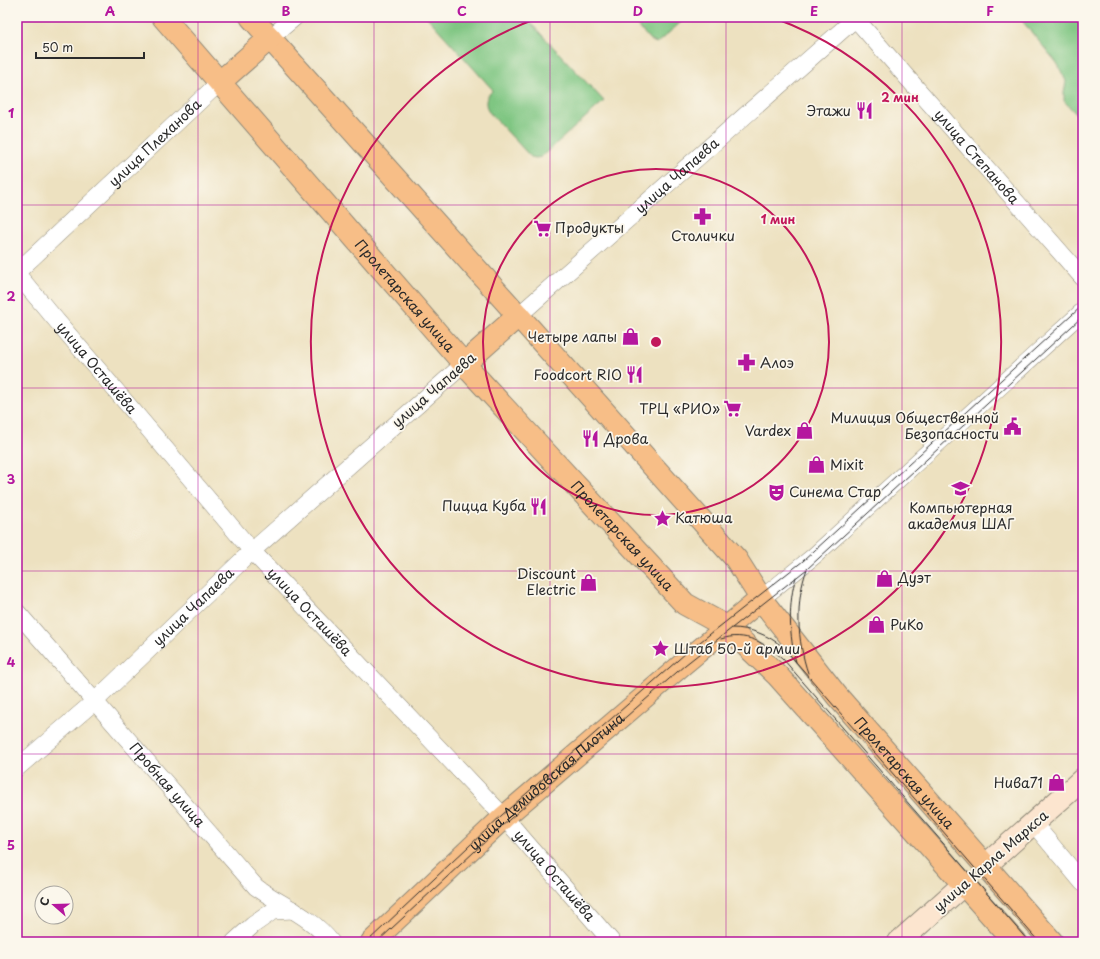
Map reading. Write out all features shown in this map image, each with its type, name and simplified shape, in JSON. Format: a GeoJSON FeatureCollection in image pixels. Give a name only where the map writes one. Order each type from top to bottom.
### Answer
{"type":"FeatureCollection","features":[{"type":"Feature","properties":{"kind":"main road","name":"Пролетарская улица"},"geometry":{"type":"LineString","coordinates":[[163,17],[464,364],[685,604],[727,627],[778,675],[1015,942]]}},
{"type":"Feature","properties":{"kind":"main road","name":"Пролетарская улица"},"geometry":{"type":"LineString","coordinates":[[251,17],[736,559],[761,599],[837,696],[1052,942]]}},
{"type":"Feature","properties":{"kind":"main road","name":"улица Плеханова"},"geometry":{"type":"LineString","coordinates":[[220,82],[270,38]]}},
{"type":"Feature","properties":{"kind":"main road","name":"улица Чапаева"},"geometry":{"type":"LineString","coordinates":[[464,364],[518,316]]}},
{"type":"Feature","properties":{"kind":"main road"},"geometry":{"type":"LineString","coordinates":[[727,627],[761,599]]}},
{"type":"Feature","properties":{"kind":"main road","name":"улица Демидовская Плотина"},"geometry":{"type":"LineString","coordinates":[[372,942],[504,817],[727,627]]}},
{"type":"Feature","properties":{"kind":"main road","name":"улица Карла Маркса"},"geometry":{"type":"LineString","coordinates":[[899,942],[1083,779]]}},
{"type":"Feature","properties":{"kind":"street","name":"улица Плеханова"},"geometry":{"type":"LineString","coordinates":[[270,38],[295,17]]}},
{"type":"Feature","properties":{"kind":"street","name":"улица Степанова"},"geometry":{"type":"LineString","coordinates":[[855,17],[1083,278]]}},
{"type":"Feature","properties":{"kind":"street","name":"улица Чапаева"},"geometry":{"type":"LineString","coordinates":[[518,316],[855,17]]}},
{"type":"Feature","properties":{"kind":"street","name":"улица Плеханова"},"geometry":{"type":"LineString","coordinates":[[17,273],[220,82]]}},
{"type":"Feature","properties":{"kind":"street","name":"улица Осташёва"},"geometry":{"type":"LineString","coordinates":[[17,273],[252,551],[504,817],[612,942]]}},
{"type":"Feature","properties":{"kind":"street"},"geometry":{"type":"LineString","coordinates":[[761,599],[814,556],[1083,311]]}},
{"type":"Feature","properties":{"kind":"street","name":"улица Чапаева"},"geometry":{"type":"LineString","coordinates":[[17,768],[95,701],[252,551],[464,364]]}},
{"type":"Feature","properties":{"kind":"street","name":"Пробная улица"},"geometry":{"type":"LineString","coordinates":[[17,612],[256,887],[276,902],[309,919],[331,942]]}},
{"type":"Feature","properties":{"kind":"street"},"geometry":{"type":"LineString","coordinates":[[1034,824],[1083,883]]}},
{"type":"Feature","properties":{"kind":"street"},"geometry":{"type":"LineString","coordinates":[[234,942],[253,925],[274,911],[293,910]]}},
{"type":"Feature","properties":{"kind":"green space"},"geometry":{"type":"Polygon","coordinates":[[[427,17],[525,17],[604,101],[541,157],[531,157],[488,111],[486,99],[493,90],[427,17]]]}},
{"type":"Feature","properties":{"kind":"green space"},"geometry":{"type":"Polygon","coordinates":[[[630,17],[687,17],[657,43],[651,41],[630,17]]]}},
{"type":"Feature","properties":{"kind":"green space"},"geometry":{"type":"Polygon","coordinates":[[[1022,17],[1083,17],[1083,121],[1064,101],[1066,81],[1057,63],[1023,22],[1022,17]]]}},
{"type":"Feature","properties":{"kind":"tram line"},"geometry":{"type":"LineString","coordinates":[[367,942],[502,815],[686,653],[803,561],[1083,305]]}},
{"type":"Feature","properties":{"kind":"tram line"},"geometry":{"type":"LineString","coordinates":[[377,942],[502,826],[685,665],[807,569],[1083,316]]}},
{"type":"Feature","properties":{"kind":"tram line"},"geometry":{"type":"LineString","coordinates":[[807,569],[803,581],[799,608],[799,621],[804,661],[808,673]]}},
{"type":"Feature","properties":{"kind":"tram line"},"geometry":{"type":"LineString","coordinates":[[796,577],[793,587],[790,620],[796,662]]}},
{"type":"Feature","properties":{"kind":"tram line"},"geometry":{"type":"LineString","coordinates":[[732,628],[746,629],[759,633],[783,647],[1039,942]]}},
{"type":"Feature","properties":{"kind":"tram line"},"geometry":{"type":"LineString","coordinates":[[721,639],[738,636],[755,640],[770,648],[783,659],[1029,942]]}},
{"type":"Feature","properties":{"kind":"place","name":"Этажи"},"geometry":{"type":"Point","coordinates":[864,111]}},
{"type":"Feature","properties":{"kind":"place","name":"Столички"},"geometry":{"type":"Point","coordinates":[703,216]}},
{"type":"Feature","properties":{"kind":"place","name":"Продукты"},"geometry":{"type":"Point","coordinates":[542,228]}},
{"type":"Feature","properties":{"kind":"place","name":"Четыре лапы"},"geometry":{"type":"Point","coordinates":[630,337]}},
{"type":"Feature","properties":{"kind":"place","name":"Алоэ"},"geometry":{"type":"Point","coordinates":[747,363]}},
{"type":"Feature","properties":{"kind":"place","name":"Foodcort RIO"},"geometry":{"type":"Point","coordinates":[635,375]}},
{"type":"Feature","properties":{"kind":"place","name":"ТРЦ «РИО»"},"geometry":{"type":"Point","coordinates":[733,409]}},
{"type":"Feature","properties":{"kind":"place","name":"Милиция Общественной Безопасности"},"geometry":{"type":"Point","coordinates":[1012,426]}},
{"type":"Feature","properties":{"kind":"place","name":"Vardex"},"geometry":{"type":"Point","coordinates":[804,431]}},
{"type":"Feature","properties":{"kind":"place","name":"Дрова"},"geometry":{"type":"Point","coordinates":[591,439]}},
{"type":"Feature","properties":{"kind":"place","name":"Mixit"},"geometry":{"type":"Point","coordinates":[817,465]}},
{"type":"Feature","properties":{"kind":"place","name":"Компьютерная академия ШАГ"},"geometry":{"type":"Point","coordinates":[961,488]}},
{"type":"Feature","properties":{"kind":"place","name":"Синема Стар"},"geometry":{"type":"Point","coordinates":[776,492]}},
{"type":"Feature","properties":{"kind":"place","name":"Пицца Куба"},"geometry":{"type":"Point","coordinates":[539,506]}},
{"type":"Feature","properties":{"kind":"place","name":"Катюша"},"geometry":{"type":"Point","coordinates":[662,518]}},
{"type":"Feature","properties":{"kind":"place","name":"Дуэт"},"geometry":{"type":"Point","coordinates":[885,578]}},
{"type":"Feature","properties":{"kind":"place","name":"Discount Electric"},"geometry":{"type":"Point","coordinates":[589,582]}},
{"type":"Feature","properties":{"kind":"place","name":"РиКо"},"geometry":{"type":"Point","coordinates":[877,625]}},
{"type":"Feature","properties":{"kind":"place","name":"Штаб 50-й армии"},"geometry":{"type":"Point","coordinates":[661,649]}},
{"type":"Feature","properties":{"kind":"place","name":"Нива71"},"geometry":{"type":"Point","coordinates":[1056,783]}}]}
